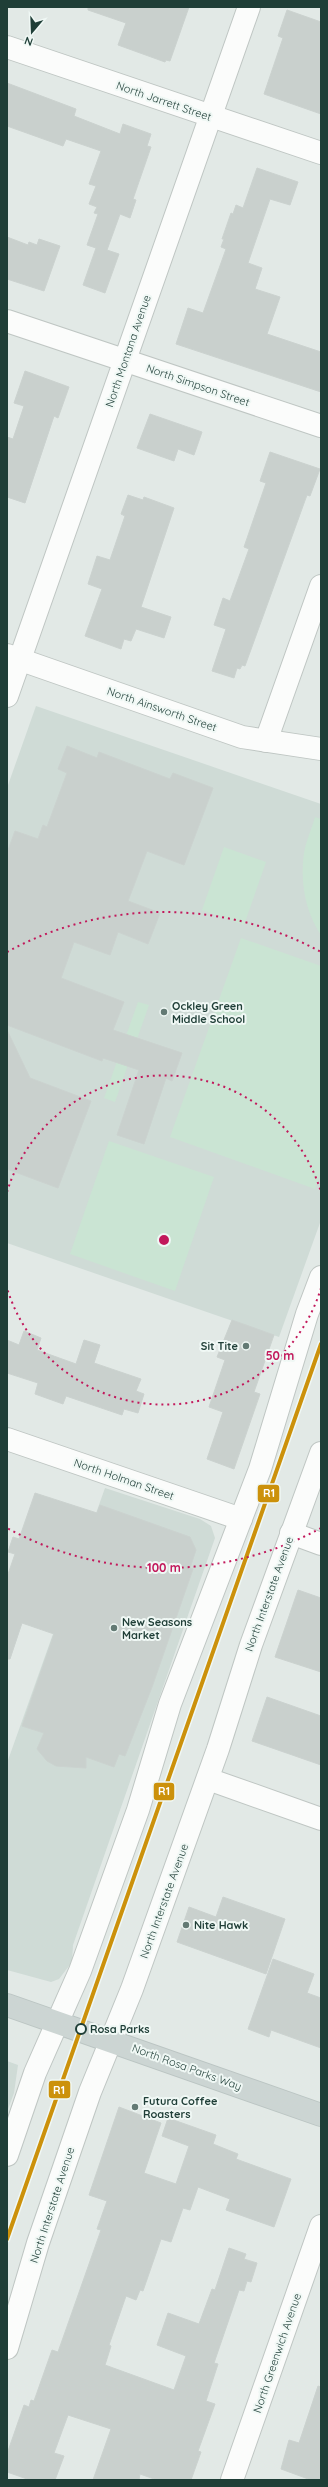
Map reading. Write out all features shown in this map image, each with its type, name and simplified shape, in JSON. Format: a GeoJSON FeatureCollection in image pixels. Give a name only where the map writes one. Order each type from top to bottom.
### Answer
{"type":"FeatureCollection","features":[{"type":"Feature","properties":{"kind":"main road","name":"North Rosa Parks Way"},"geometry":{"type":"LineString","coordinates":[[7,2005],[112,2040],[321,2115]]}},
{"type":"Feature","properties":{"kind":"street","name":"North Montana Avenue"},"geometry":{"type":"LineString","coordinates":[[7,696],[13,658],[125,360],[210,116],[250,7]]}},
{"type":"Feature","properties":{"kind":"street","name":"North Jarrett Street"},"geometry":{"type":"LineString","coordinates":[[7,47],[321,153]]}},
{"type":"Feature","properties":{"kind":"street","name":"North Simpson Street"},"geometry":{"type":"LineString","coordinates":[[7,321],[321,426]]}},
{"type":"Feature","properties":{"kind":"street"},"geometry":{"type":"LineString","coordinates":[[266,741],[321,586]]}},
{"type":"Feature","properties":{"kind":"street","name":"North Ainsworth Street"},"geometry":{"type":"LineString","coordinates":[[13,658],[242,737],[321,749]]}},
{"type":"Feature","properties":{"kind":"street"},"geometry":{"type":"LineString","coordinates":[[7,2155],[35,2073],[80,1971],[138,1810],[170,1704],[260,1469],[307,1314],[321,1277]]}},
{"type":"Feature","properties":{"kind":"street","name":"North Holman Street"},"geometry":{"type":"LineString","coordinates":[[8,1442],[241,1519]]}},
{"type":"Feature","properties":{"kind":"street","name":"North Interstate Avenue"},"geometry":{"type":"LineString","coordinates":[[7,2348],[38,2243],[90,2092],[112,2040],[208,1778],[251,1645],[321,1453]]}},
{"type":"Feature","properties":{"kind":"street"},"geometry":{"type":"LineString","coordinates":[[291,1533],[321,1544]]}},
{"type":"Feature","properties":{"kind":"street"},"geometry":{"type":"LineString","coordinates":[[208,1778],[321,1819]]}},
{"type":"Feature","properties":{"kind":"street","name":"North Greenwich Avenue"},"geometry":{"type":"LineString","coordinates":[[232,2480],[321,2226]]}},
{"type":"Feature","properties":{"kind":"shaded area","name":"Ockley Green Middle School"},"geometry":{"type":"Polygon","coordinates":[[[36,706],[321,804],[321,1220],[279,1337],[7,1243],[7,788],[36,706]]]}},
{"type":"Feature","properties":{"kind":"shaded area"},"geometry":{"type":"Polygon","coordinates":[[[105,1488],[200,1519],[211,1526],[215,1538],[73,1945],[72,1962],[59,1979],[51,1982],[7,1970],[7,1763],[105,1488]]]}},
{"type":"Feature","properties":{"kind":"shaded area"},"geometry":{"type":"Polygon","coordinates":[[[7,2061],[18,2065],[14,2093],[7,2112],[7,2061]]]}},
{"type":"Feature","properties":{"kind":"green space"},"geometry":{"type":"Polygon","coordinates":[[[315,817],[321,819],[321,935],[311,916],[303,885],[304,853],[315,817]]]}},
{"type":"Feature","properties":{"kind":"green space"},"geometry":{"type":"Polygon","coordinates":[[[224,847],[266,862],[244,925],[202,910],[224,847]]]}},
{"type":"Feature","properties":{"kind":"green space"},"geometry":{"type":"Polygon","coordinates":[[[241,938],[321,966],[321,1171],[315,1189],[170,1137],[241,938]]]}},
{"type":"Feature","properties":{"kind":"green space"},"geometry":{"type":"Polygon","coordinates":[[[138,1002],[149,1005],[115,1102],[104,1098],[138,1002]]]}},
{"type":"Feature","properties":{"kind":"green space"},"geometry":{"type":"Polygon","coordinates":[[[109,1141],[214,1177],[175,1291],[70,1254],[109,1141]]]}},
{"type":"Feature","properties":{"kind":"building"},"geometry":{"type":"Polygon","coordinates":[[[88,7],[189,7],[170,61],[166,60],[165,62],[118,45],[126,23],[88,10],[88,7]]]}},
{"type":"Feature","properties":{"kind":"building"},"geometry":{"type":"Polygon","coordinates":[[[287,10],[321,22],[321,114],[264,94],[283,38],[278,36],[287,10]]]}},
{"type":"Feature","properties":{"kind":"building"},"geometry":{"type":"Polygon","coordinates":[[[7,83],[76,109],[74,116],[120,134],[123,124],[151,134],[147,146],[151,147],[133,199],[136,200],[130,218],[120,214],[107,250],[119,254],[105,293],[83,285],[96,248],[87,245],[98,214],[94,213],[97,207],[89,204],[96,186],[89,184],[101,151],[66,139],[63,146],[7,126],[7,83]]]}},
{"type":"Feature","properties":{"kind":"building"},"geometry":{"type":"Polygon","coordinates":[[[257,168],[298,182],[290,205],[270,199],[248,263],[262,268],[255,289],[280,297],[267,334],[321,352],[321,392],[176,344],[188,308],[203,313],[226,249],[221,247],[224,239],[222,239],[231,213],[233,214],[236,205],[243,208],[257,168]]]}},
{"type":"Feature","properties":{"kind":"building"},"geometry":{"type":"Polygon","coordinates":[[[7,237],[28,245],[29,242],[37,245],[39,239],[60,246],[44,291],[7,279],[7,237]]]}},
{"type":"Feature","properties":{"kind":"building"},"geometry":{"type":"Polygon","coordinates":[[[25,371],[69,387],[58,418],[54,416],[25,503],[7,497],[7,437],[13,439],[24,406],[14,403],[25,371]]]}},
{"type":"Feature","properties":{"kind":"building"},"geometry":{"type":"Polygon","coordinates":[[[150,414],[202,432],[194,455],[178,449],[174,461],[137,448],[150,414]]]}},
{"type":"Feature","properties":{"kind":"building"},"geometry":{"type":"Polygon","coordinates":[[[270,452],[320,469],[310,496],[307,495],[245,666],[242,665],[240,669],[237,668],[234,678],[212,671],[226,629],[214,625],[223,598],[230,601],[249,549],[244,547],[266,483],[260,481],[270,452]]]}},
{"type":"Feature","properties":{"kind":"building"},"geometry":{"type":"Polygon","coordinates":[[[128,495],[143,500],[144,497],[174,508],[141,607],[171,617],[164,638],[136,629],[131,641],[124,639],[121,649],[85,636],[102,589],[88,584],[97,556],[110,560],[125,516],[121,514],[128,495]]]}},
{"type":"Feature","properties":{"kind":"building"},"geometry":{"type":"Polygon","coordinates":[[[67,746],[97,758],[99,752],[170,779],[173,773],[213,788],[184,865],[147,851],[128,901],[160,913],[148,944],[118,932],[110,955],[74,942],[61,978],[124,1002],[113,1030],[182,1053],[172,1081],[166,1078],[144,1144],[117,1135],[139,1070],[103,1058],[102,1061],[7,1025],[7,853],[15,831],[38,839],[43,825],[47,827],[67,773],[58,769],[67,746]]]}},
{"type":"Feature","properties":{"kind":"building"},"geometry":{"type":"Polygon","coordinates":[[[7,1030],[30,1078],[91,1101],[58,1188],[7,1169],[7,1030]]]}},
{"type":"Feature","properties":{"kind":"building"},"geometry":{"type":"Polygon","coordinates":[[[232,1320],[274,1335],[254,1392],[260,1394],[234,1469],[207,1459],[223,1412],[209,1407],[225,1360],[217,1357],[232,1320]]]}},
{"type":"Feature","properties":{"kind":"building"},"geometry":{"type":"Polygon","coordinates":[[[24,1331],[41,1338],[37,1350],[76,1364],[84,1340],[100,1345],[94,1363],[141,1379],[136,1391],[144,1394],[138,1413],[124,1409],[122,1415],[66,1396],[63,1404],[35,1394],[38,1383],[7,1373],[7,1340],[19,1345],[24,1331]]]}},
{"type":"Feature","properties":{"kind":"building","name":"New Seasons Market"},"geometry":{"type":"Polygon","coordinates":[[[35,1493],[97,1513],[100,1505],[190,1537],[196,1550],[190,1568],[193,1569],[152,1687],[125,1756],[119,1754],[114,1767],[86,1757],[86,1768],[56,1766],[47,1761],[37,1749],[44,1733],[22,1726],[54,1634],[22,1623],[10,1659],[7,1659],[7,1577],[15,1554],[8,1552],[13,1537],[19,1539],[35,1493]]]}},
{"type":"Feature","properties":{"kind":"building"},"geometry":{"type":"Polygon","coordinates":[[[298,1590],[321,1598],[321,1672],[275,1657],[298,1590]]]}},
{"type":"Feature","properties":{"kind":"building"},"geometry":{"type":"Polygon","coordinates":[[[267,1697],[321,1716],[321,1765],[252,1741],[267,1697]]]}},
{"type":"Feature","properties":{"kind":"building"},"geometry":{"type":"Polygon","coordinates":[[[223,1897],[285,1919],[266,1974],[177,1942],[189,1907],[216,1917],[223,1897]]]}},
{"type":"Feature","properties":{"kind":"building"},"geometry":{"type":"Polygon","coordinates":[[[273,1959],[314,1974],[307,1993],[321,1998],[321,2048],[271,2030],[269,2037],[248,2029],[273,1959]]]}},
{"type":"Feature","properties":{"kind":"building"},"geometry":{"type":"Polygon","coordinates":[[[119,2107],[161,2123],[144,2173],[176,2184],[189,2146],[162,2136],[168,2118],[216,2135],[213,2144],[238,2154],[236,2159],[291,2179],[274,2227],[226,2210],[230,2199],[198,2187],[190,2210],[183,2208],[171,2242],[161,2239],[143,2291],[140,2290],[136,2300],[126,2296],[109,2345],[111,2346],[105,2365],[174,2390],[186,2356],[157,2345],[168,2313],[199,2324],[212,2289],[215,2290],[229,2248],[246,2254],[244,2259],[257,2263],[251,2282],[247,2281],[244,2291],[239,2290],[214,2363],[218,2364],[206,2401],[215,2404],[198,2451],[201,2452],[191,2480],[157,2480],[140,2474],[139,2480],[93,2480],[111,2429],[68,2415],[54,2453],[64,2456],[55,2480],[30,2480],[7,2472],[7,2454],[24,2405],[29,2407],[31,2400],[34,2401],[52,2350],[58,2352],[101,2230],[97,2229],[107,2201],[89,2195],[119,2107]]]}},
{"type":"Feature","properties":{"kind":"building"},"geometry":{"type":"Polygon","coordinates":[[[318,2386],[321,2387],[321,2480],[311,2480],[281,2469],[289,2440],[299,2443],[318,2386]]]}},
{"type":"Feature","properties":{"kind":"transit line","name":"R1"},"geometry":{"type":"LineString","coordinates":[[7,2239],[321,1344]]}},
{"type":"Feature","properties":{"kind":"place","name":"Ockley Green Middle School"},"geometry":{"type":"Point","coordinates":[164,1012]}},
{"type":"Feature","properties":{"kind":"place","name":"Sit Tite"},"geometry":{"type":"Point","coordinates":[246,1346]}},
{"type":"Feature","properties":{"kind":"place","name":"New Seasons Market"},"geometry":{"type":"Point","coordinates":[114,1628]}},
{"type":"Feature","properties":{"kind":"place","name":"Nite Hawk"},"geometry":{"type":"Point","coordinates":[186,1925]}},
{"type":"Feature","properties":{"kind":"place","name":"Rosa Parks"},"geometry":{"type":"Point","coordinates":[81,2029]}},
{"type":"Feature","properties":{"kind":"place","name":"Futura Coffee Roasters"},"geometry":{"type":"Point","coordinates":[135,2107]}}]}
